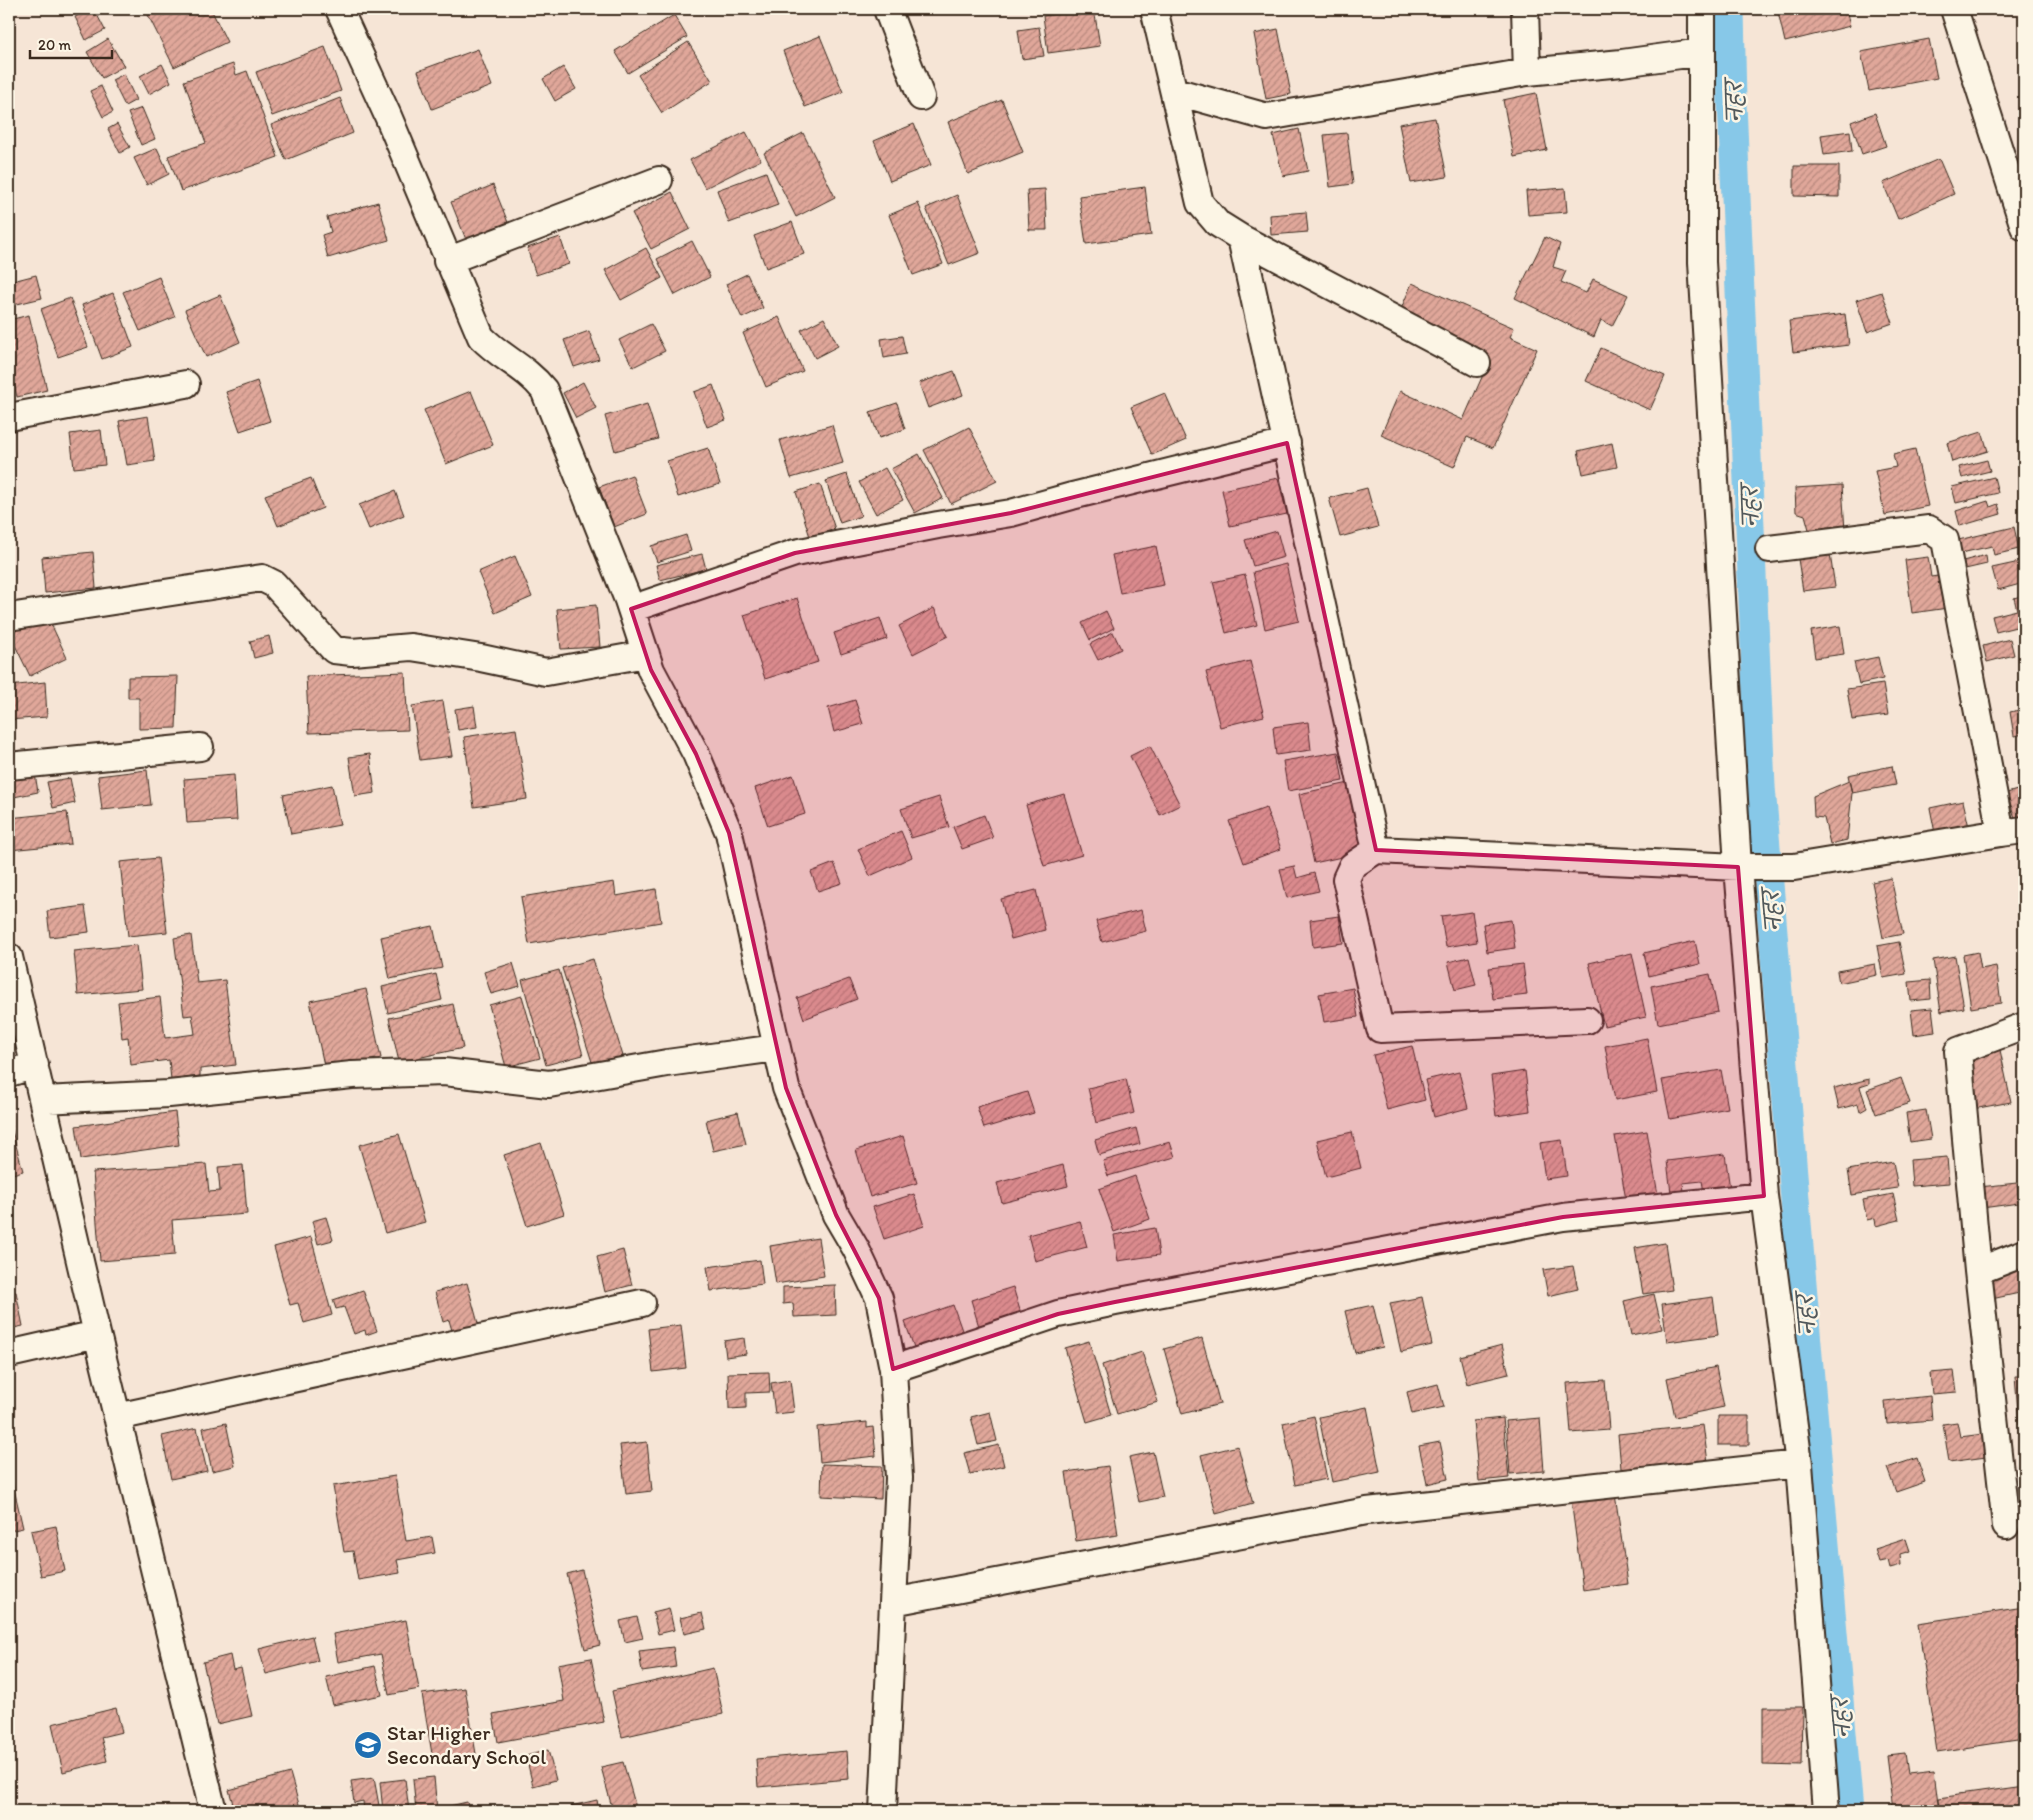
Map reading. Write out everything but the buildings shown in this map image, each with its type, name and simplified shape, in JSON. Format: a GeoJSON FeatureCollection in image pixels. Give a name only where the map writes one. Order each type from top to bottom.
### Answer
{"type":"FeatureCollection","features":[{"type":"Feature","properties":{"kind":"street"},"geometry":{"type":"LineString","coordinates":[[340,9],[388,116],[447,261],[481,337],[493,349],[533,376],[544,390],[630,609],[651,670],[696,754],[729,833],[786,1088],[836,1215],[856,1249],[878,1298],[893,1369],[899,1478],[883,1811]]}},
{"type":"Feature","properties":{"kind":"street"},"geometry":{"type":"LineString","coordinates":[[887,9],[921,97]]}},
{"type":"Feature","properties":{"kind":"street"},"geometry":{"type":"LineString","coordinates":[[1154,9],[1200,203],[1217,223],[1476,363]]}},
{"type":"Feature","properties":{"kind":"street"},"geometry":{"type":"LineString","coordinates":[[1525,9],[1527,72]]}},
{"type":"Feature","properties":{"kind":"street"},"geometry":{"type":"LineString","coordinates":[[1702,9],[1702,262],[1738,867],[1764,1196],[1798,1464],[1826,1811]]}},
{"type":"Feature","properties":{"kind":"street"},"geometry":{"type":"LineString","coordinates":[[1954,9],[2024,227]]}},
{"type":"Feature","properties":{"kind":"street"},"geometry":{"type":"LineString","coordinates":[[1174,91],[1268,118],[1527,72],[1622,63],[1702,52]]}},
{"type":"Feature","properties":{"kind":"street"},"geometry":{"type":"LineString","coordinates":[[447,261],[659,180]]}},
{"type":"Feature","properties":{"kind":"street"},"geometry":{"type":"LineString","coordinates":[[1242,238],[1376,850]]}},
{"type":"Feature","properties":{"kind":"street"},"geometry":{"type":"LineString","coordinates":[[9,418],[186,384]]}},
{"type":"Feature","properties":{"kind":"street"},"geometry":{"type":"LineString","coordinates":[[630,609],[795,553],[938,525],[1011,514],[1072,496],[1287,443]]}},
{"type":"Feature","properties":{"kind":"street"},"geometry":{"type":"LineString","coordinates":[[1588,1020],[1380,1029],[1346,879],[1352,866],[1376,850],[1738,867],[1794,867],[2013,832],[1945,540],[1929,530],[1769,549]]}},
{"type":"Feature","properties":{"kind":"street"},"geometry":{"type":"LineString","coordinates":[[9,617],[262,578],[274,584],[334,650],[352,652],[411,647],[482,658],[546,672],[646,654]]}},
{"type":"Feature","properties":{"kind":"street"},"geometry":{"type":"LineString","coordinates":[[9,766],[200,747]]}},
{"type":"Feature","properties":{"kind":"street"},"geometry":{"type":"LineString","coordinates":[[9,957],[97,1334],[213,1811]]}},
{"type":"Feature","properties":{"kind":"street"},"geometry":{"type":"LineString","coordinates":[[2006,1526],[1978,1271],[1958,1051],[2024,1026]]}},
{"type":"Feature","properties":{"kind":"street"},"geometry":{"type":"LineString","coordinates":[[43,1100],[178,1093],[352,1076],[444,1072],[549,1084],[668,1063],[776,1048]]}},
{"type":"Feature","properties":{"kind":"street"},"geometry":{"type":"LineString","coordinates":[[9,1073],[35,1065]]}},
{"type":"Feature","properties":{"kind":"street"},"geometry":{"type":"LineString","coordinates":[[893,1369],[1058,1314],[1115,1302],[1563,1217],[1764,1196]]}},
{"type":"Feature","properties":{"kind":"street"},"geometry":{"type":"LineString","coordinates":[[1978,1271],[2024,1253]]}},
{"type":"Feature","properties":{"kind":"street"},"geometry":{"type":"LineString","coordinates":[[117,1417],[642,1303]]}},
{"type":"Feature","properties":{"kind":"street"},"geometry":{"type":"LineString","coordinates":[[9,1354],[97,1334]]}},
{"type":"Feature","properties":{"kind":"street"},"geometry":{"type":"LineString","coordinates":[[893,1602],[1367,1511],[1798,1464]]}},
{"type":"Feature","properties":{"kind":"highlighted area"},"geometry":{"type":"Polygon","coordinates":[[[1287,443],[1376,850],[1738,867],[1764,1196],[1563,1217],[1115,1302],[1058,1314],[893,1369],[879,1298],[836,1215],[786,1088],[729,833],[696,754],[651,670],[631,609],[795,553],[1011,513],[1287,443]]]}},
{"type":"Feature","properties":{"kind":"waterway","name":"नहर"},"geometry":{"type":"LineString","coordinates":[[1730,9],[1732,103],[1761,787],[1808,1356],[1849,1811]]}},
{"type":"Feature","properties":{"kind":"place","name":"Star Higher Secondary School"},"geometry":{"type":"Point","coordinates":[368,1745]}}]}
